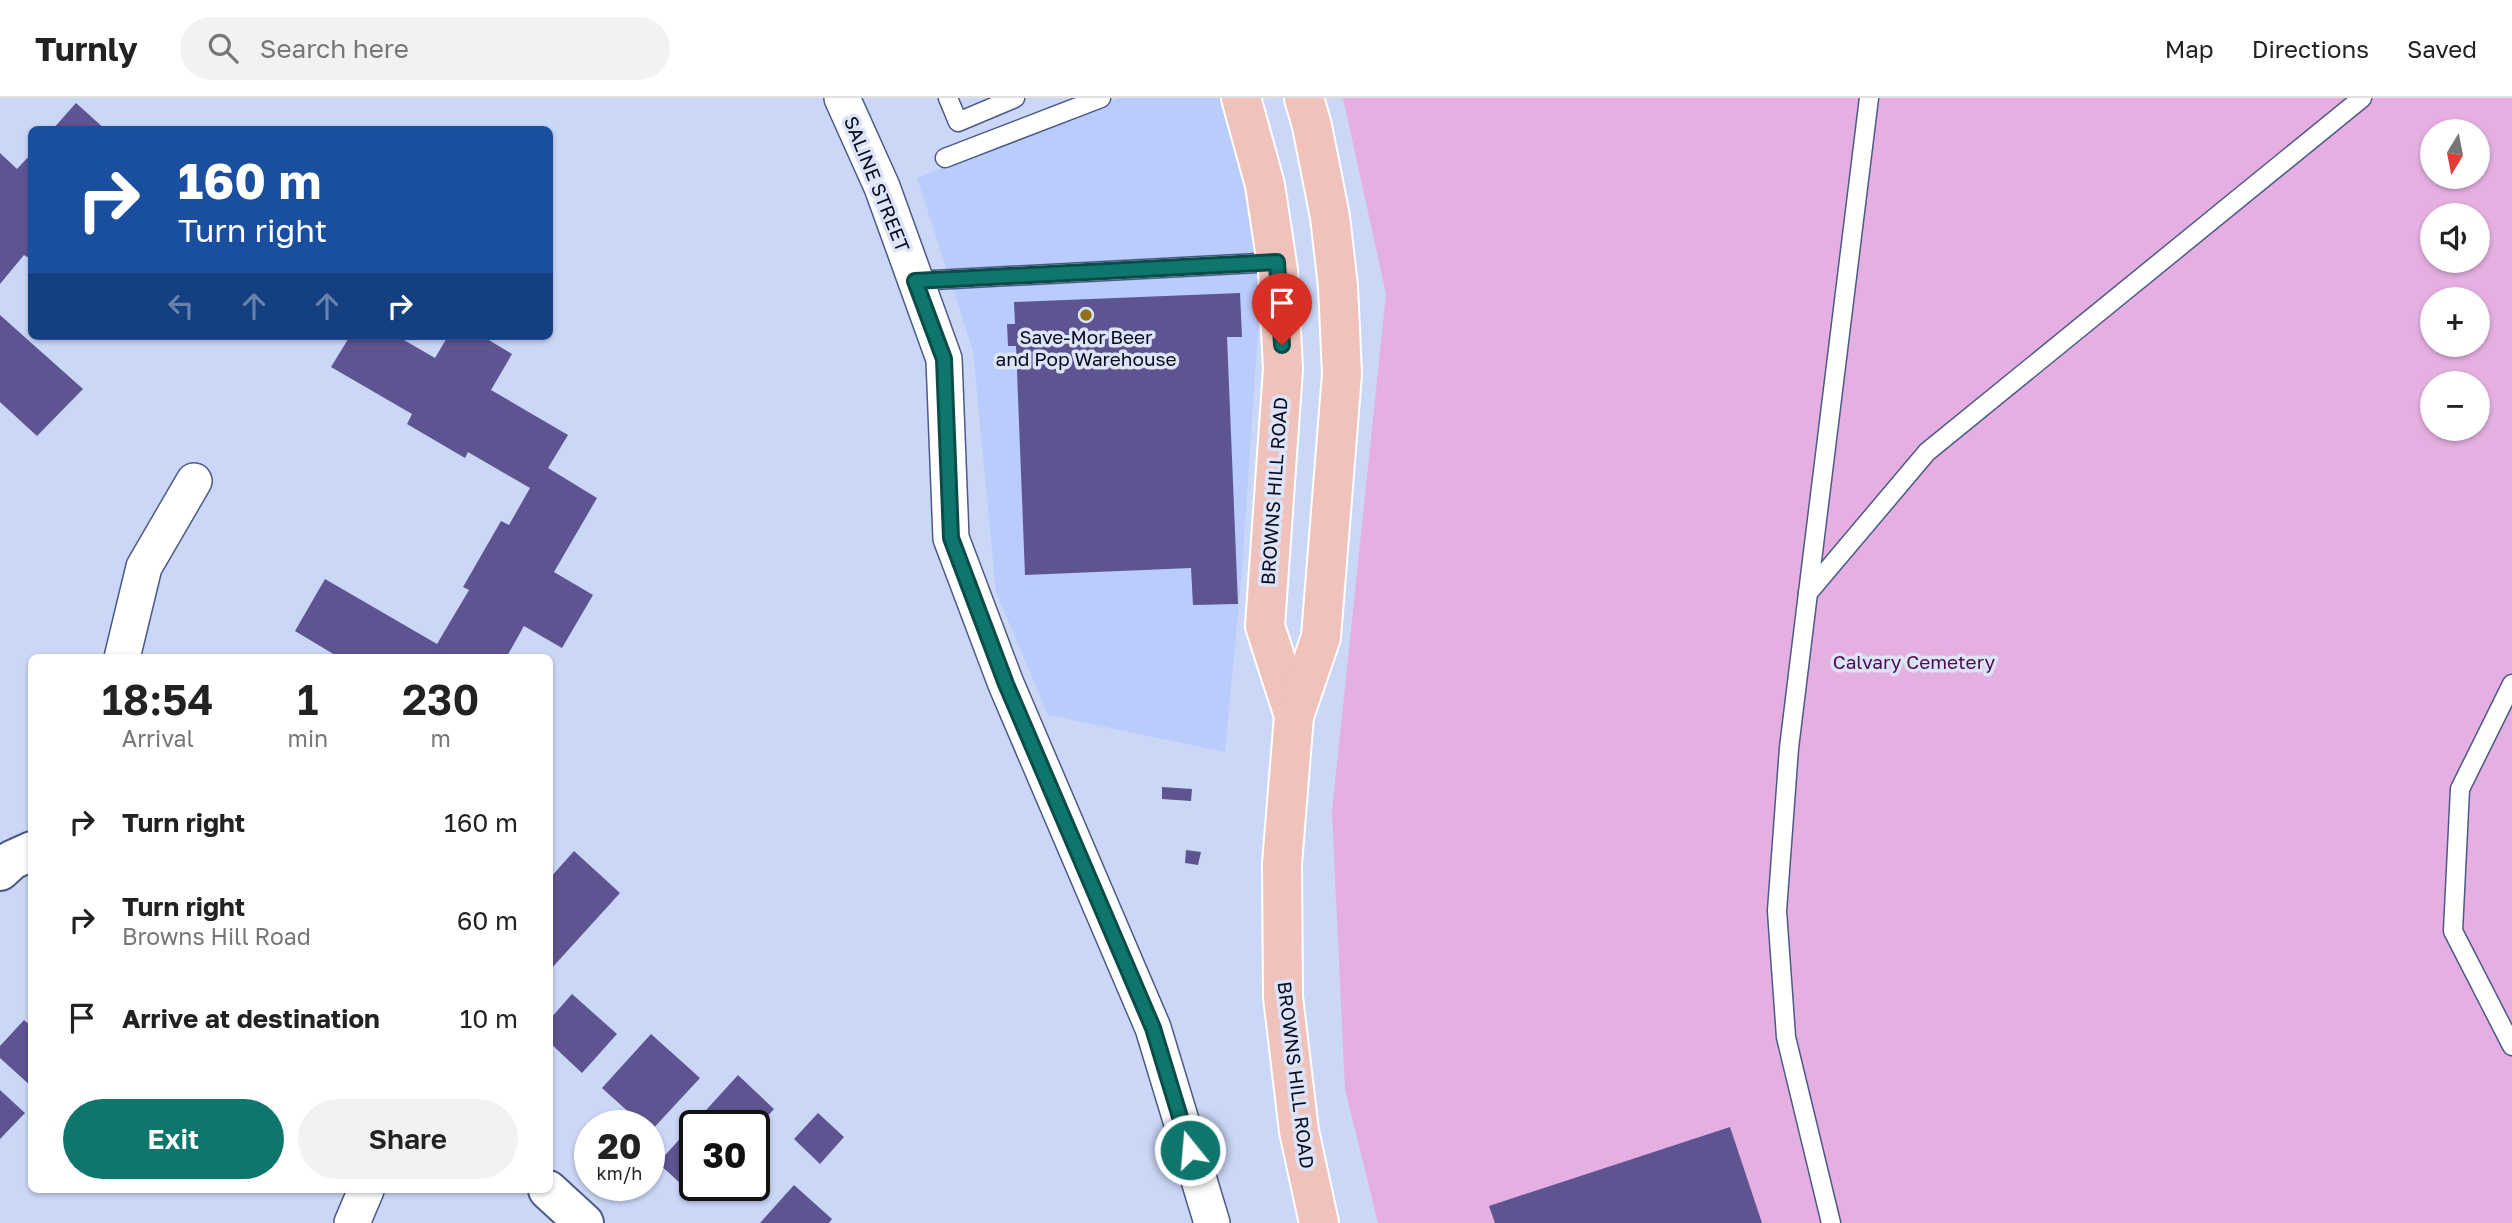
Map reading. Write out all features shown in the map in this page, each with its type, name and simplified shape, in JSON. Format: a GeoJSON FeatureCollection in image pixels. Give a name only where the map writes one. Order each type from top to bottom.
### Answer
{"type":"FeatureCollection","features":[{"type":"Feature","properties":{"kind":"main road","name":"BROWNS HILL ROAD"},"geometry":{"type":"LineString","coordinates":[[1241,98],[1265,185],[1277,262],[1283,369],[1265,626],[1294,716]]}},
{"type":"Feature","properties":{"kind":"main road","name":"BROWNS HILL ROAD"},"geometry":{"type":"LineString","coordinates":[[1304,98],[1330,216],[1338,286],[1342,374],[1321,637],[1294,716],[1282,864],[1283,998],[1299,1131],[1319,1223]]}},
{"type":"Feature","properties":{"kind":"street","name":"SALINE STREET"},"geometry":{"type":"LineString","coordinates":[[842,98],[882,187],[944,359],[951,538],[1006,684],[1153,1028],[1212,1223]]}},
{"type":"Feature","properties":{"kind":"street"},"geometry":{"type":"LineString","coordinates":[[123,654],[144,567],[194,481]]}},
{"type":"Feature","properties":{"kind":"street"},"geometry":{"type":"LineString","coordinates":[[0,871],[12,860],[28,853]]}},
{"type":"Feature","properties":{"kind":"street"},"geometry":{"type":"LineString","coordinates":[[352,1223],[365,1193]]}},
{"type":"Feature","properties":{"kind":"street"},"geometry":{"type":"LineString","coordinates":[[551,1193],[584,1223]]}},
{"type":"Feature","properties":{"kind":"lane"},"geometry":{"type":"LineString","coordinates":[[948,98],[958,122],[1015,98]]}},
{"type":"Feature","properties":{"kind":"lane"},"geometry":{"type":"LineString","coordinates":[[945,158],[1101,98]]}},
{"type":"Feature","properties":{"kind":"lane"},"geometry":{"type":"LineString","coordinates":[[1831,1223],[1786,1037],[1777,911],[1789,748],[1869,98]]}},
{"type":"Feature","properties":{"kind":"lane"},"geometry":{"type":"LineString","coordinates":[[1808,593],[1927,452],[2362,98]]}},
{"type":"Feature","properties":{"kind":"lane"},"geometry":{"type":"LineString","coordinates":[[915,281],[1277,262]]}},
{"type":"Feature","properties":{"kind":"lane"},"geometry":{"type":"LineString","coordinates":[[2512,684],[2460,789],[2453,931],[2512,1046]]}},
{"type":"Feature","properties":{"kind":"shaded area"},"geometry":{"type":"Polygon","coordinates":[[[1119,98],[1228,98],[1263,257],[1242,570],[1225,752],[1048,715],[996,592],[973,351],[917,178],[1119,98]]]}},
{"type":"Feature","properties":{"kind":"green space","name":"Calvary Cemetery"},"geometry":{"type":"Polygon","coordinates":[[[1343,98],[2512,98],[2512,1223],[1378,1223],[1345,1089],[1332,812],[1386,294],[1343,98]]]}},
{"type":"Feature","properties":{"kind":"building"},"geometry":{"type":"Polygon","coordinates":[[[76,103],[102,126],[56,126],[76,103]]]}},
{"type":"Feature","properties":{"kind":"building"},"geometry":{"type":"Polygon","coordinates":[[[0,153],[17,169],[28,157],[28,258],[24,255],[0,284],[0,153]]]}},
{"type":"Feature","properties":{"kind":"building"},"geometry":{"type":"Polygon","coordinates":[[[1240,293],[1242,337],[1227,337],[1238,604],[1193,605],[1191,568],[1025,575],[1016,346],[1008,346],[1007,324],[1015,324],[1014,302],[1240,293]]]}},
{"type":"Feature","properties":{"kind":"building"},"geometry":{"type":"Polygon","coordinates":[[[0,315],[83,389],[37,436],[0,402],[0,315]]]}},
{"type":"Feature","properties":{"kind":"building"},"geometry":{"type":"Polygon","coordinates":[[[348,340],[404,340],[435,358],[446,340],[489,340],[512,354],[491,390],[568,435],[548,468],[597,498],[554,572],[593,595],[562,648],[524,626],[508,654],[333,654],[295,631],[325,579],[437,644],[469,590],[463,587],[501,521],[509,525],[530,488],[468,452],[465,458],[407,424],[412,414],[331,367],[348,340]]]}},
{"type":"Feature","properties":{"kind":"building"},"geometry":{"type":"Polygon","coordinates":[[[1162,787],[1192,789],[1191,801],[1162,799],[1162,787]]]}},
{"type":"Feature","properties":{"kind":"building"},"geometry":{"type":"Polygon","coordinates":[[[1186,850],[1201,852],[1198,865],[1185,863],[1186,850]]]}},
{"type":"Feature","properties":{"kind":"building"},"geometry":{"type":"Polygon","coordinates":[[[574,851],[620,893],[553,967],[553,875],[574,851]]]}},
{"type":"Feature","properties":{"kind":"building"},"geometry":{"type":"Polygon","coordinates":[[[572,994],[617,1034],[582,1073],[553,1046],[553,1016],[572,994]]]}},
{"type":"Feature","properties":{"kind":"building"},"geometry":{"type":"Polygon","coordinates":[[[24,1020],[28,1024],[28,1083],[0,1058],[0,1046],[24,1020]]]}},
{"type":"Feature","properties":{"kind":"building"},"geometry":{"type":"Polygon","coordinates":[[[651,1034],[700,1078],[665,1116],[665,1110],[626,1110],[602,1088],[651,1034]]]}},
{"type":"Feature","properties":{"kind":"building"},"geometry":{"type":"Polygon","coordinates":[[[738,1075],[774,1109],[770,1113],[770,1110],[706,1110],[738,1075]]]}},
{"type":"Feature","properties":{"kind":"building"},"geometry":{"type":"Polygon","coordinates":[[[0,1090],[25,1113],[0,1139],[0,1090]]]}},
{"type":"Feature","properties":{"kind":"building"},"geometry":{"type":"Polygon","coordinates":[[[818,1113],[844,1137],[820,1164],[794,1139],[818,1113]]]}},
{"type":"Feature","properties":{"kind":"building"},"geometry":{"type":"Polygon","coordinates":[[[1730,1127],[1762,1223],[1495,1223],[1489,1206],[1730,1127]]]}},
{"type":"Feature","properties":{"kind":"building"},"geometry":{"type":"Polygon","coordinates":[[[679,1140],[679,1182],[665,1169],[665,1155],[679,1140]]]}},
{"type":"Feature","properties":{"kind":"building"},"geometry":{"type":"Polygon","coordinates":[[[794,1185],[832,1219],[829,1223],[760,1223],[794,1185]]]}},
{"type":"Feature","properties":{"kind":"place","name":"Save-Mor Beer and Pop Warehouse"},"geometry":{"type":"Point","coordinates":[1086,315]}},
{"type":"Feature","properties":{"kind":"route"},"geometry":{"type":"LineString","coordinates":[[1190,1150],[1153,1028],[1006,684],[951,538],[944,359],[915,281],[1277,262],[1282,345]]}}]}
